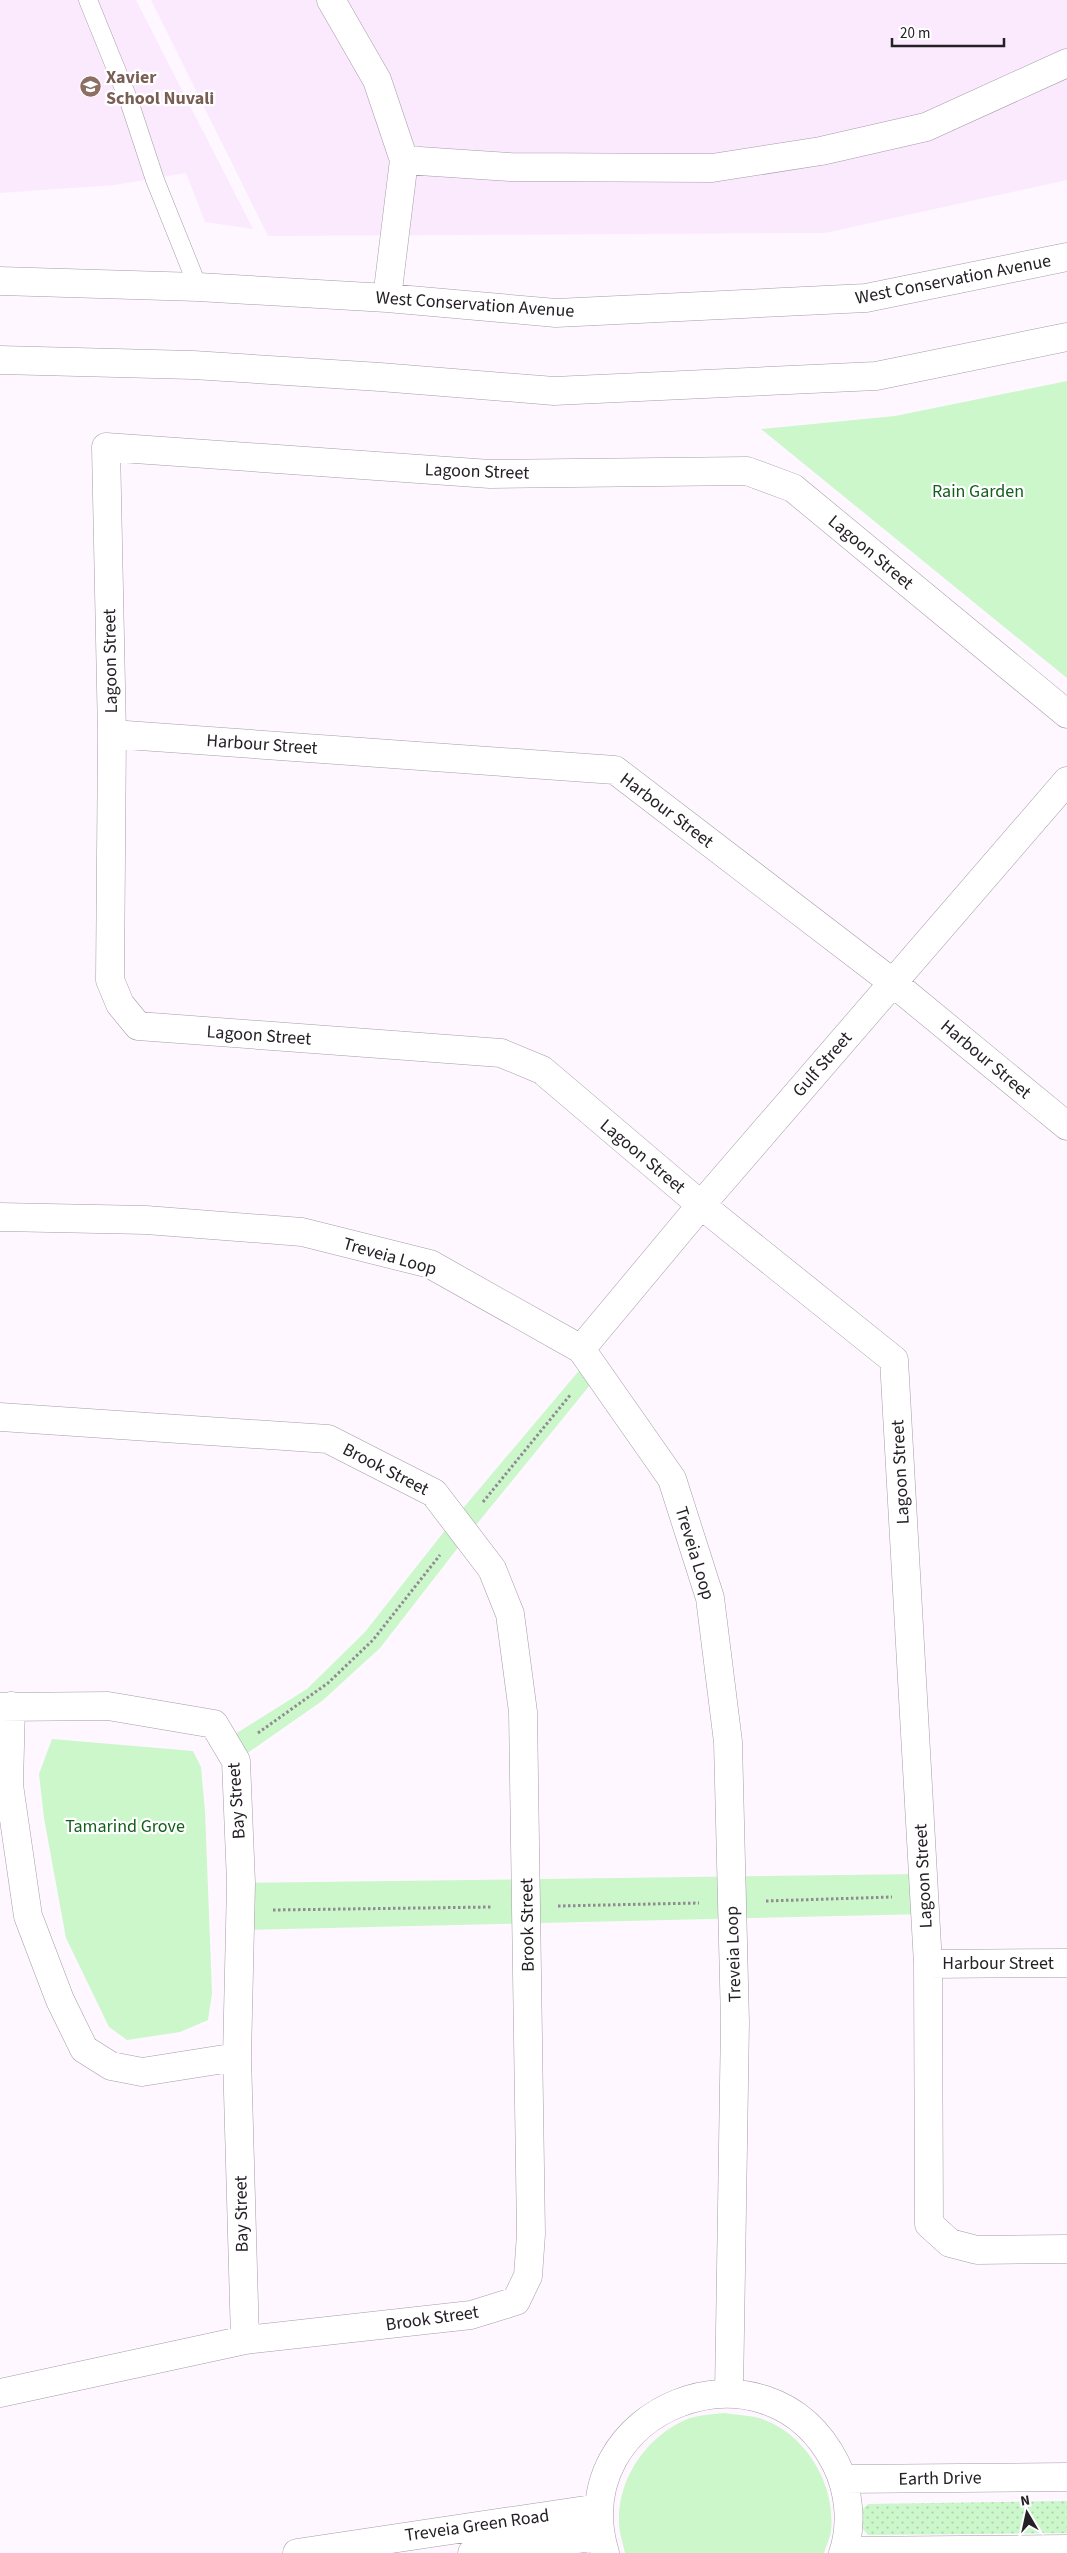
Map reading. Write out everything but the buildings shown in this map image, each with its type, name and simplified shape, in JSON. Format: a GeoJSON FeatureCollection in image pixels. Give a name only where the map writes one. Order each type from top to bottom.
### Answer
{"type":"FeatureCollection","features":[{"type":"Feature","properties":{"kind":"street"},"geometry":{"type":"LineString","coordinates":[[331,0],[377,80],[404,160],[387,298]]}},
{"type":"Feature","properties":{"kind":"street"},"geometry":{"type":"LineString","coordinates":[[404,160],[510,168],[712,168],[820,151],[926,127],[1067,63]]}},
{"type":"Feature","properties":{"kind":"street","name":"West Conservation Avenue"},"geometry":{"type":"LineString","coordinates":[[0,281],[198,287],[387,298],[556,313],[866,298],[1067,257]]}},
{"type":"Feature","properties":{"kind":"street"},"geometry":{"type":"LineString","coordinates":[[0,360],[194,365],[380,376],[554,391],[876,376],[1067,337]]}},
{"type":"Feature","properties":{"kind":"street","name":"Lagoon Street"},"geometry":{"type":"LineString","coordinates":[[1067,714],[793,488],[746,471],[490,474],[106,446],[112,734],[110,980],[120,1004],[138,1026],[500,1053],[542,1070],[701,1205],[894,1360],[928,1964],[929,2224],[950,2243],[977,2250],[1067,2250]]}},
{"type":"Feature","properties":{"kind":"street","name":"Harbour Street"},"geometry":{"type":"LineString","coordinates":[[112,734],[615,770],[892,982],[1067,1126]]}},
{"type":"Feature","properties":{"kind":"street","name":"Gulf Street"},"geometry":{"type":"LineString","coordinates":[[587,1358],[701,1205],[1067,781]]}},
{"type":"Feature","properties":{"kind":"street","name":"Treveia Loop"},"geometry":{"type":"LineString","coordinates":[[0,1217],[146,1220],[302,1232],[430,1264],[587,1358],[672,1478],[710,1598],[728,1742],[735,2022],[729,2393]]}},
{"type":"Feature","properties":{"kind":"street","name":"Brook Street"},"geometry":{"type":"LineString","coordinates":[[0,1417],[328,1439],[434,1493],[492,1569],[510,1614],[524,1712],[531,2234],[528,2276],[516,2301],[471,2315],[245,2340],[0,2393]]}},
{"type":"Feature","properties":{"kind":"street","name":"Bay Street"},"geometry":{"type":"LineString","coordinates":[[238,2057],[142,2072],[110,2066],[84,2048],[60,2000],[28,1916],[9,1785],[5,1706],[108,1706],[214,1724],[236,1761],[240,1910],[238,2057],[245,2340]]}},
{"type":"Feature","properties":{"kind":"street","name":"Harbour Street"},"geometry":{"type":"LineString","coordinates":[[928,1964],[1067,1963]]}},
{"type":"Feature","properties":{"kind":"street"},"geometry":{"type":"LineString","coordinates":[[603,2544],[599,2508],[608,2471],[627,2438],[656,2413],[691,2397],[729,2393],[766,2400],[800,2418],[827,2445],[844,2479],[849,2515],[844,2552],[1067,2549]]}},
{"type":"Feature","properties":{"kind":"street","name":"Earth Drive"},"geometry":{"type":"LineString","coordinates":[[844,2479],[1067,2477]]}},
{"type":"Feature","properties":{"kind":"street","name":"Treveia Green Road"},"geometry":{"type":"LineString","coordinates":[[297,2553],[599,2508]]}},
{"type":"Feature","properties":{"kind":"street","name":"Treveia Green Road"},"geometry":{"type":"LineString","coordinates":[[472,2553],[603,2544]]}},
{"type":"Feature","properties":{"kind":"lane"},"geometry":{"type":"LineString","coordinates":[[88,0],[129,101],[155,180],[198,287]]}},
{"type":"Feature","properties":{"kind":"path"},"geometry":{"type":"LineString","coordinates":[[229,1749],[260,1732],[328,1683],[373,1640],[461,1529],[587,1358]]}},
{"type":"Feature","properties":{"kind":"path"},"geometry":{"type":"LineString","coordinates":[[240,1910],[527,1907],[924,1896]]}},
{"type":"Feature","properties":{"kind":"shaded area","name":"Xavier School Nuvali"},"geometry":{"type":"Polygon","coordinates":[[[0,0],[136,0],[253,229],[205,222],[186,173],[115,185],[0,193],[0,0]]]}},
{"type":"Feature","properties":{"kind":"shaded area"},"geometry":{"type":"Polygon","coordinates":[[[151,0],[1067,0],[1067,180],[825,233],[268,236],[151,0]]]}},
{"type":"Feature","properties":{"kind":"green space","name":"Rain Garden"},"geometry":{"type":"Polygon","coordinates":[[[1067,381],[1067,678],[761,429],[895,416],[1067,381]]]}},
{"type":"Feature","properties":{"kind":"green space"},"geometry":{"type":"Polygon","coordinates":[[[588,1360],[599,1374],[467,1536],[380,1648],[322,1701],[236,1761],[224,1741],[307,1689],[365,1632],[454,1519],[588,1360]]]}},
{"type":"Feature","properties":{"kind":"green space","name":"Tamarind Grove"},"geometry":{"type":"Polygon","coordinates":[[[52,1739],[193,1751],[201,1767],[205,1811],[212,1993],[208,2020],[180,2032],[127,2040],[109,2027],[66,1938],[44,1818],[39,1774],[52,1739]]]}},
{"type":"Feature","properties":{"kind":"green space"},"geometry":{"type":"Polygon","coordinates":[[[923,1874],[926,1914],[239,1930],[241,1883],[923,1874]]]}},
{"type":"Feature","properties":{"kind":"green space"},"geometry":{"type":"Polygon","coordinates":[[[725,2413],[755,2417],[776,2425],[790,2435],[814,2462],[823,2478],[831,2513],[831,2531],[824,2553],[625,2553],[619,2527],[620,2506],[623,2490],[638,2460],[649,2446],[675,2425],[694,2417],[725,2413]]]}},
{"type":"Feature","properties":{"kind":"green space"},"geometry":{"type":"Polygon","coordinates":[[[1067,2501],[1067,2533],[868,2535],[859,2524],[858,2514],[868,2504],[1067,2501]]]}},
{"type":"Feature","properties":{"kind":"place","name":"Xavier School Nuvali"},"geometry":{"type":"Point","coordinates":[90,87]}}]}
